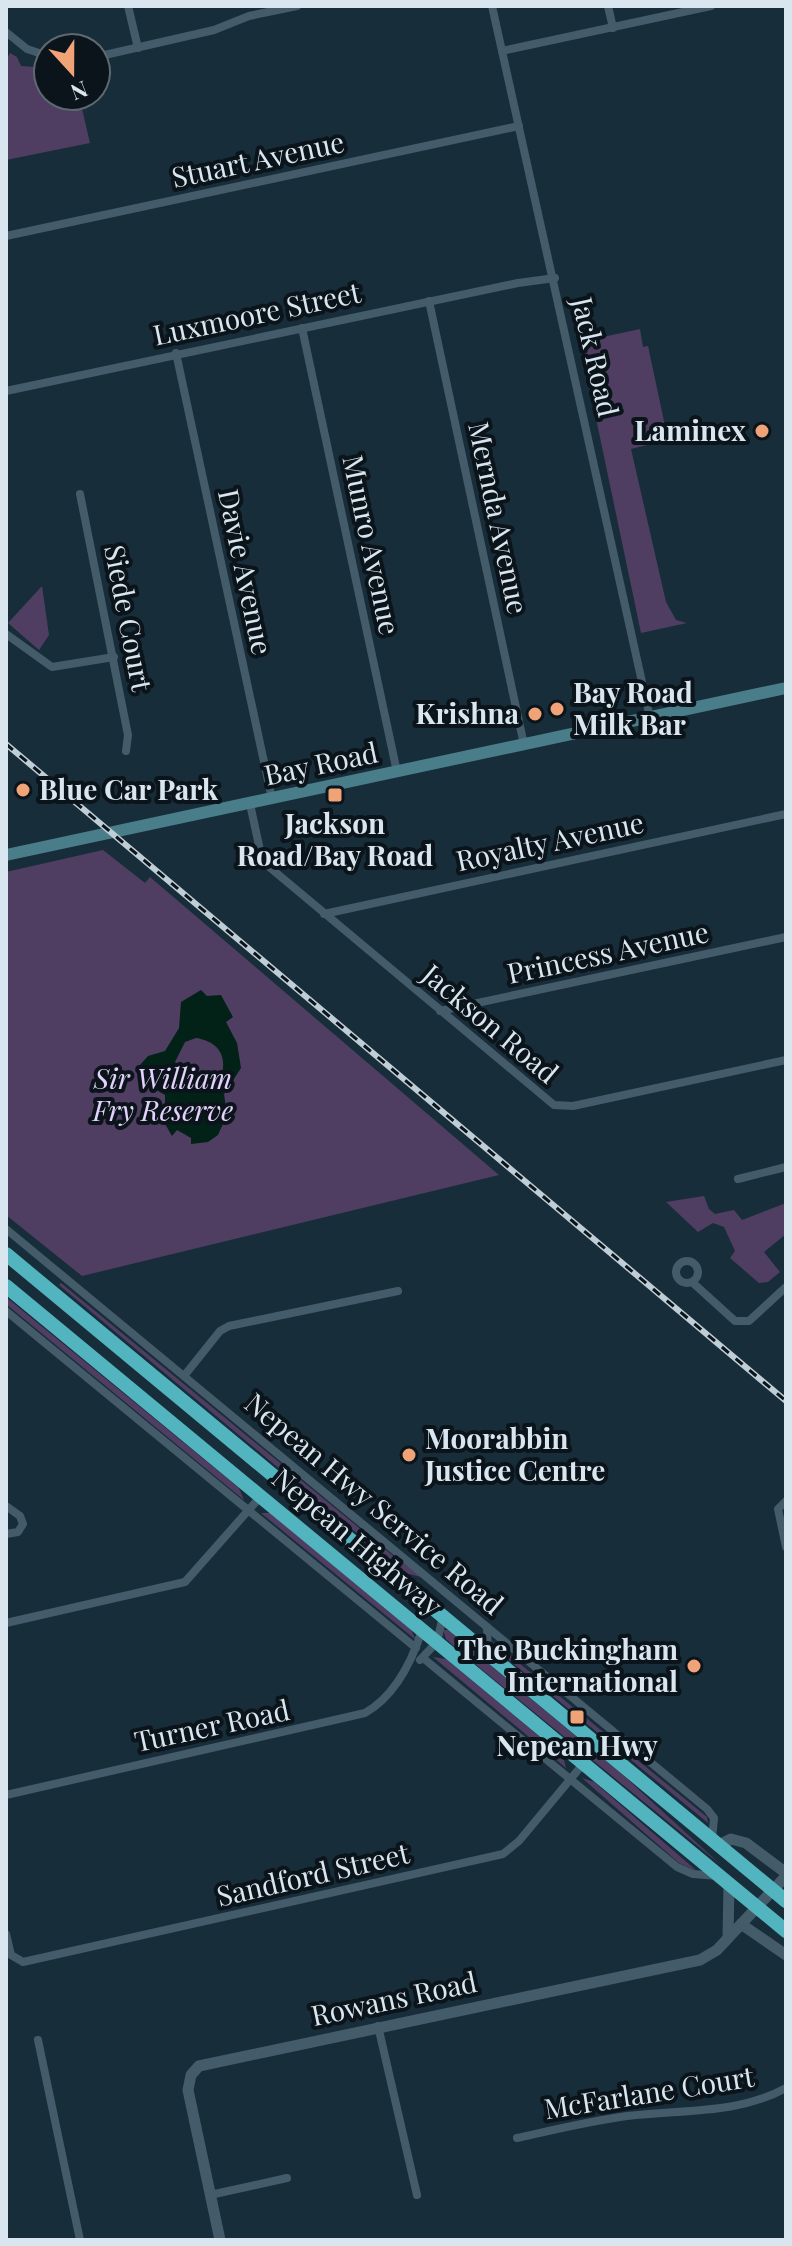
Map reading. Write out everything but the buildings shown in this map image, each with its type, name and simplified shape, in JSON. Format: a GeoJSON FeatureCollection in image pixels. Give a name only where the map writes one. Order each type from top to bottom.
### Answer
{"type":"FeatureCollection","features":[{"type":"Feature","properties":{"kind":"highway","name":"Nepean Highway"},"geometry":{"type":"LineString","coordinates":[[6,1254],[786,1901]]}},
{"type":"Feature","properties":{"kind":"highway","name":"Nepean Highway"},"geometry":{"type":"LineString","coordinates":[[6,1286],[786,1931]]}},
{"type":"Feature","properties":{"kind":"highway"},"geometry":{"type":"LineString","coordinates":[[32,1307],[47,1288]]}},
{"type":"Feature","properties":{"kind":"highway"},"geometry":{"type":"LineString","coordinates":[[724,1880],[735,1858]]}},
{"type":"Feature","properties":{"kind":"main road","name":"Bay Road"},"geometry":{"type":"LineString","coordinates":[[6,855],[786,688]]}},
{"type":"Feature","properties":{"kind":"street"},"geometry":{"type":"LineString","coordinates":[[128,6],[138,48]]}},
{"type":"Feature","properties":{"kind":"street"},"geometry":{"type":"LineString","coordinates":[[112,54],[297,6]]}},
{"type":"Feature","properties":{"kind":"street","name":"Jack Road"},"geometry":{"type":"LineString","coordinates":[[492,6],[650,718]]}},
{"type":"Feature","properties":{"kind":"street"},"geometry":{"type":"LineString","coordinates":[[608,6],[613,28]]}},
{"type":"Feature","properties":{"kind":"street"},"geometry":{"type":"LineString","coordinates":[[502,51],[711,6]]}},
{"type":"Feature","properties":{"kind":"street"},"geometry":{"type":"LineString","coordinates":[[6,32],[32,51]]}},
{"type":"Feature","properties":{"kind":"street","name":"Stuart Avenue"},"geometry":{"type":"LineString","coordinates":[[6,236],[519,126]]}},
{"type":"Feature","properties":{"kind":"street","name":"Luxmoore Street"},"geometry":{"type":"LineString","coordinates":[[6,391],[554,275]]}},
{"type":"Feature","properties":{"kind":"street","name":"Mernda Avenue"},"geometry":{"type":"LineString","coordinates":[[429,301],[524,745]]}},
{"type":"Feature","properties":{"kind":"street","name":"Munro Avenue"},"geometry":{"type":"LineString","coordinates":[[302,328],[397,772]]}},
{"type":"Feature","properties":{"kind":"street","name":"Davie Avenue"},"geometry":{"type":"LineString","coordinates":[[176,353],[272,799]]}},
{"type":"Feature","properties":{"kind":"street","name":"Siede Court"},"geometry":{"type":"LineString","coordinates":[[80,494],[128,735],[126,751]]}},
{"type":"Feature","properties":{"kind":"street"},"geometry":{"type":"LineString","coordinates":[[6,634],[52,667],[114,657]]}},
{"type":"Feature","properties":{"kind":"street","name":"Jackson Road"},"geometry":{"type":"LineString","coordinates":[[250,804],[265,862],[542,1097],[559,1106],[786,1060]]}},
{"type":"Feature","properties":{"kind":"street","name":"Royalty Avenue"},"geometry":{"type":"LineString","coordinates":[[324,914],[786,814]]}},
{"type":"Feature","properties":{"kind":"street","name":"Princess Avenue"},"geometry":{"type":"LineString","coordinates":[[440,1011],[786,937]]}},
{"type":"Feature","properties":{"kind":"street"},"geometry":{"type":"LineString","coordinates":[[738,1179],[786,1167]]}},
{"type":"Feature","properties":{"kind":"street","name":"Nepean Hwy Service Road"},"geometry":{"type":"LineString","coordinates":[[6,1229],[707,1809],[714,1818],[716,1842]]}},
{"type":"Feature","properties":{"kind":"street"},"geometry":{"type":"LineString","coordinates":[[47,1288],[61,1274]]}},
{"type":"Feature","properties":{"kind":"street"},"geometry":{"type":"LineString","coordinates":[[692,1282],[735,1321],[749,1321],[786,1287]]}},
{"type":"Feature","properties":{"kind":"street"},"geometry":{"type":"LineString","coordinates":[[184,1376],[220,1331],[229,1326],[398,1291]]}},
{"type":"Feature","properties":{"kind":"street"},"geometry":{"type":"LineString","coordinates":[[6,1311],[416,1648]]}},
{"type":"Feature","properties":{"kind":"street"},"geometry":{"type":"LineString","coordinates":[[6,1623],[185,1582],[261,1496]]}},
{"type":"Feature","properties":{"kind":"street"},"geometry":{"type":"LineString","coordinates":[[786,1501],[778,1509],[786,1547]]}},
{"type":"Feature","properties":{"kind":"street"},"geometry":{"type":"LineString","coordinates":[[8,1507],[22,1519],[12,1531]]}},
{"type":"Feature","properties":{"kind":"street","name":"Nepean Highway"},"geometry":{"type":"LineString","coordinates":[[405,1584],[433,1581]]}},
{"type":"Feature","properties":{"kind":"street","name":"Turner Road"},"geometry":{"type":"LineString","coordinates":[[6,1795],[358,1716],[377,1706],[409,1667],[423,1658],[437,1642],[443,1616]]}},
{"type":"Feature","properties":{"kind":"street"},"geometry":{"type":"LineString","coordinates":[[487,1627],[488,1653]]}},
{"type":"Feature","properties":{"kind":"street","name":"Turner Road"},"geometry":{"type":"LineString","coordinates":[[409,1667],[422,1630]]}},
{"type":"Feature","properties":{"kind":"street"},"geometry":{"type":"LineString","coordinates":[[423,1658],[677,1867],[693,1874],[724,1880],[727,1938]]}},
{"type":"Feature","properties":{"kind":"street","name":"Sandford Street"},"geometry":{"type":"LineString","coordinates":[[6,1934],[14,1960],[23,1962],[503,1854],[519,1841],[583,1764]]}},
{"type":"Feature","properties":{"kind":"street"},"geometry":{"type":"LineString","coordinates":[[716,1842],[731,1839],[746,1843],[786,1875]]}},
{"type":"Feature","properties":{"kind":"street","name":"Rowans Road"},"geometry":{"type":"LineString","coordinates":[[220,2240],[188,2090],[196,2069],[209,2061],[700,1960],[727,1938],[786,1875]]}},
{"type":"Feature","properties":{"kind":"street"},"geometry":{"type":"LineString","coordinates":[[741,1924],[786,1955]]}},
{"type":"Feature","properties":{"kind":"street"},"geometry":{"type":"LineString","coordinates":[[378,2026],[417,2195]]}},
{"type":"Feature","properties":{"kind":"street"},"geometry":{"type":"LineString","coordinates":[[38,2040],[80,2240]]}},
{"type":"Feature","properties":{"kind":"street","name":"McFarlane Court"},"geometry":{"type":"LineString","coordinates":[[517,2138],[624,2116],[713,2110],[764,2099],[786,2088]]}},
{"type":"Feature","properties":{"kind":"street"},"geometry":{"type":"LineString","coordinates":[[210,2195],[287,2178]]}},
{"type":"Feature","properties":{"kind":"green space"},"geometry":{"type":"Polygon","coordinates":[[[10,53],[17,57],[21,66],[32,67],[32,112],[83,112],[90,143],[6,160],[6,60],[10,53]]]}},
{"type":"Feature","properties":{"kind":"green space"},"geometry":{"type":"Polygon","coordinates":[[[640,329],[643,347],[648,346],[668,440],[631,449],[666,602],[676,620],[687,623],[641,633],[580,342],[640,329]]]}},
{"type":"Feature","properties":{"kind":"green space"},"geometry":{"type":"Polygon","coordinates":[[[42,586],[49,635],[39,650],[8,623],[42,586]]]}},
{"type":"Feature","properties":{"kind":"green space","name":"Sir William Fry Reserve"},"geometry":{"type":"Polygon","coordinates":[[[103,850],[145,883],[150,877],[499,1175],[82,1276],[6,1215],[6,872],[103,850]]]}},
{"type":"Feature","properties":{"kind":"green space"},"geometry":{"type":"Polygon","coordinates":[[[704,1196],[709,1209],[715,1214],[734,1210],[742,1220],[786,1203],[786,1234],[764,1252],[780,1272],[768,1282],[759,1283],[730,1258],[735,1251],[724,1227],[713,1223],[698,1232],[666,1202],[704,1196]]]}},
{"type":"Feature","properties":{"kind":"green space"},"geometry":{"type":"Polygon","coordinates":[[[61,1283],[397,1559],[425,1578],[405,1573],[395,1565],[59,1285],[61,1283]]]}},
{"type":"Feature","properties":{"kind":"green space"},"geometry":{"type":"Polygon","coordinates":[[[6,1297],[239,1488],[244,1500],[6,1304],[6,1297]]]}},
{"type":"Feature","properties":{"kind":"green space"},"geometry":{"type":"Polygon","coordinates":[[[261,1513],[270,1513],[411,1630],[416,1640],[261,1513]]]}},
{"type":"Feature","properties":{"kind":"green space"},"geometry":{"type":"Polygon","coordinates":[[[443,1630],[448,1630],[624,1776],[721,1865],[458,1650],[446,1639],[443,1630]]]}},
{"type":"Feature","properties":{"kind":"green space"},"geometry":{"type":"Polygon","coordinates":[[[491,1640],[707,1817],[708,1823],[510,1661],[491,1640]]]}},
{"type":"Feature","properties":{"kind":"green space"},"geometry":{"type":"Polygon","coordinates":[[[433,1657],[446,1659],[563,1756],[566,1768],[433,1657]]]}},
{"type":"Feature","properties":{"kind":"green space"},"geometry":{"type":"Polygon","coordinates":[[[582,1778],[594,1782],[697,1871],[679,1863],[582,1778]]]}},
{"type":"Feature","properties":{"kind":"shaded area"},"geometry":{"type":"Polygon","coordinates":[[[201,990],[207,996],[221,995],[233,1017],[226,1022],[237,1043],[241,1068],[224,1094],[227,1115],[218,1135],[208,1142],[191,1144],[191,1138],[177,1130],[172,1136],[160,1115],[165,1107],[165,1095],[141,1081],[140,1065],[148,1056],[165,1051],[179,1028],[181,1002],[201,990]],[[196,1038],[185,1042],[175,1062],[192,1084],[202,1089],[219,1082],[223,1066],[221,1053],[205,1040],[196,1038]]]}},
{"type":"Feature","properties":{"kind":"railway"},"geometry":{"type":"LineString","coordinates":[[6,744],[786,1401]]}},
{"type":"Feature","properties":{"kind":"place","name":"Laminex"},"geometry":{"type":"Point","coordinates":[762,431]}},
{"type":"Feature","properties":{"kind":"place","name":"Bay Road Milk Bar"},"geometry":{"type":"Point","coordinates":[557,709]}},
{"type":"Feature","properties":{"kind":"place","name":"Krishna"},"geometry":{"type":"Point","coordinates":[535,714]}},
{"type":"Feature","properties":{"kind":"place","name":"Blue Car Park"},"geometry":{"type":"Point","coordinates":[23,790]}},
{"type":"Feature","properties":{"kind":"place","name":"Jackson Road/Bay Road"},"geometry":{"type":"Point","coordinates":[335,795]}},
{"type":"Feature","properties":{"kind":"place","name":"Moorabbin Justice Centre"},"geometry":{"type":"Point","coordinates":[409,1455]}},
{"type":"Feature","properties":{"kind":"place","name":"The Buckingham International"},"geometry":{"type":"Point","coordinates":[694,1666]}},
{"type":"Feature","properties":{"kind":"place","name":"Nepean Hwy"},"geometry":{"type":"Point","coordinates":[577,1717]}}]}
